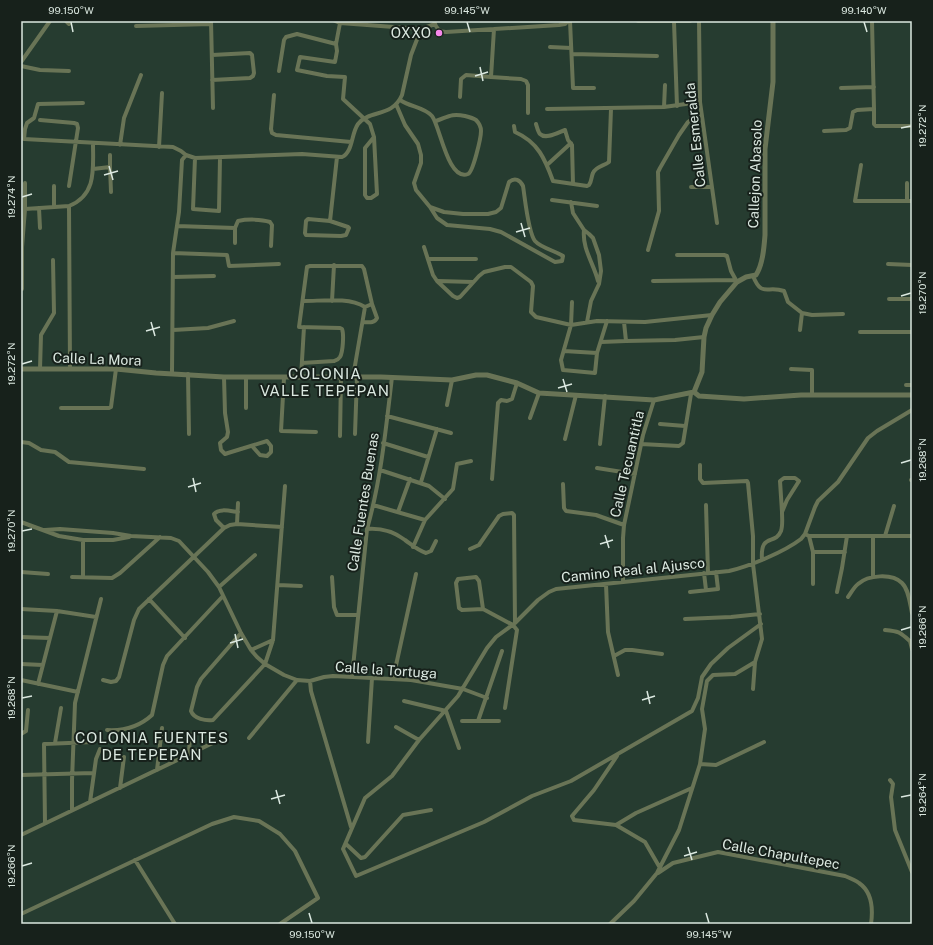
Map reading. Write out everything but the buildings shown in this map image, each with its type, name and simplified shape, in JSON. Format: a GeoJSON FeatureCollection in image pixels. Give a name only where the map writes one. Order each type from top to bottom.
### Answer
{"type":"FeatureCollection","features":[{"type":"Feature","properties":{"kind":"street"},"geometry":{"type":"LineString","coordinates":[[21,62],[49,21]]}},
{"type":"Feature","properties":{"kind":"street"},"geometry":{"type":"LineString","coordinates":[[335,21],[340,23],[421,28],[435,23],[437,29],[441,32],[559,25],[565,24],[569,21],[573,88],[594,88]]}},
{"type":"Feature","properties":{"kind":"street"},"geometry":{"type":"LineString","coordinates":[[384,21],[384,26]]}},
{"type":"Feature","properties":{"kind":"street"},"geometry":{"type":"LineString","coordinates":[[638,21],[690,21]]}},
{"type":"Feature","properties":{"kind":"street","name":"Calle Esmeralda"},"geometry":{"type":"LineString","coordinates":[[699,21],[700,102],[717,223]]}},
{"type":"Feature","properties":{"kind":"street","name":"Callejon Abasolo"},"geometry":{"type":"LineString","coordinates":[[753,276],[758,271],[765,235],[765,150],[773,82],[773,21]]}},
{"type":"Feature","properties":{"kind":"street"},"geometry":{"type":"LineString","coordinates":[[872,21],[874,124],[876,126],[912,126]]}},
{"type":"Feature","properties":{"kind":"street"},"geometry":{"type":"LineString","coordinates":[[674,22],[677,106]]}},
{"type":"Feature","properties":{"kind":"street"},"geometry":{"type":"LineString","coordinates":[[136,26],[211,23],[212,108]]}},
{"type":"Feature","properties":{"kind":"street"},"geometry":{"type":"LineString","coordinates":[[340,23],[336,44],[337,51],[335,62],[300,57],[297,70],[327,76],[345,77],[343,99],[370,124],[374,137],[378,194],[371,198],[367,198],[365,195],[365,148],[374,137]]}},
{"type":"Feature","properties":{"kind":"street"},"geometry":{"type":"LineString","coordinates":[[83,103],[38,104],[34,118],[27,123],[24,139],[93,144],[173,147],[186,155],[195,158],[302,154],[337,158],[342,157],[347,155],[349,151],[358,123],[391,108],[400,100],[411,55],[421,28]]}},
{"type":"Feature","properties":{"kind":"street"},"geometry":{"type":"LineString","coordinates":[[491,77],[494,29]]}},
{"type":"Feature","properties":{"kind":"street"},"geometry":{"type":"LineString","coordinates":[[279,71],[286,36],[297,34],[336,44]]}},
{"type":"Feature","properties":{"kind":"street"},"geometry":{"type":"LineString","coordinates":[[550,47],[571,48]]}},
{"type":"Feature","properties":{"kind":"street"},"geometry":{"type":"LineString","coordinates":[[212,55],[250,54],[252,55],[254,73],[250,78],[212,80]]}},
{"type":"Feature","properties":{"kind":"street"},"geometry":{"type":"LineString","coordinates":[[572,54],[657,56]]}},
{"type":"Feature","properties":{"kind":"street"},"geometry":{"type":"LineString","coordinates":[[21,66],[40,70],[69,71]]}},
{"type":"Feature","properties":{"kind":"street"},"geometry":{"type":"LineString","coordinates":[[120,145],[124,118],[141,75]]}},
{"type":"Feature","properties":{"kind":"street"},"geometry":{"type":"LineString","coordinates":[[460,97],[462,79],[466,75],[522,79],[526,81],[528,85],[528,113]]}},
{"type":"Feature","properties":{"kind":"street"},"geometry":{"type":"LineString","coordinates":[[664,107],[665,85]]}},
{"type":"Feature","properties":{"kind":"street"},"geometry":{"type":"LineString","coordinates":[[841,88],[874,87]]}},
{"type":"Feature","properties":{"kind":"street"},"geometry":{"type":"LineString","coordinates":[[159,147],[162,93]]}},
{"type":"Feature","properties":{"kind":"street"},"geometry":{"type":"LineString","coordinates":[[274,95],[272,133],[276,135],[351,142]]}},
{"type":"Feature","properties":{"kind":"street"},"geometry":{"type":"LineString","coordinates":[[400,100],[407,105],[424,110],[433,116],[436,121],[444,148],[453,167],[456,172],[461,175],[467,175],[474,166],[481,131],[479,124],[472,118],[456,114],[451,114],[436,121]]}},
{"type":"Feature","properties":{"kind":"street"},"geometry":{"type":"LineString","coordinates":[[547,109],[664,107],[700,102]]}},
{"type":"Feature","properties":{"kind":"street"},"geometry":{"type":"LineString","coordinates":[[396,104],[405,125],[418,144],[421,155],[421,163],[414,183],[416,190],[442,222],[446,225],[490,229],[501,232],[555,262],[562,261],[563,259],[563,256],[560,254],[556,254],[535,241],[529,223],[523,186],[517,180],[513,179],[509,182],[501,208],[496,212],[488,214],[463,214],[444,212],[430,207]]}},
{"type":"Feature","properties":{"kind":"street"},"geometry":{"type":"LineString","coordinates":[[514,126],[515,132],[523,136],[538,148],[553,181],[589,185],[592,173],[595,169],[609,162],[612,109]]}},
{"type":"Feature","properties":{"kind":"street"},"geometry":{"type":"LineString","coordinates":[[824,130],[846,130],[852,125],[853,112],[857,110],[874,109]]}},
{"type":"Feature","properties":{"kind":"street"},"geometry":{"type":"LineString","coordinates":[[648,250],[659,211],[658,172],[688,122],[701,112]]}},
{"type":"Feature","properties":{"kind":"street"},"geometry":{"type":"LineString","coordinates":[[40,120],[77,124],[78,128],[69,186]]}},
{"type":"Feature","properties":{"kind":"street"},"geometry":{"type":"LineString","coordinates":[[536,124],[540,134],[544,136],[565,130],[568,140],[572,145],[573,184]]}},
{"type":"Feature","properties":{"kind":"street"},"geometry":{"type":"LineString","coordinates":[[547,165],[571,143]]}},
{"type":"Feature","properties":{"kind":"street"},"geometry":{"type":"LineString","coordinates":[[25,209],[69,206],[76,203],[84,196],[90,187],[93,169],[93,144]]}},
{"type":"Feature","properties":{"kind":"street"},"geometry":{"type":"LineString","coordinates":[[110,155],[111,192]]}},
{"type":"Feature","properties":{"kind":"street"},"geometry":{"type":"LineString","coordinates":[[172,373],[173,253],[177,226],[182,160],[186,155]]}},
{"type":"Feature","properties":{"kind":"street"},"geometry":{"type":"LineString","coordinates":[[195,158],[193,209],[219,210],[220,158]]}},
{"type":"Feature","properties":{"kind":"street"},"geometry":{"type":"LineString","coordinates":[[330,221],[337,158]]}},
{"type":"Feature","properties":{"kind":"street"},"geometry":{"type":"LineString","coordinates":[[861,165],[856,201],[912,201]]}},
{"type":"Feature","properties":{"kind":"street"},"geometry":{"type":"LineString","coordinates":[[93,169],[110,167]]}},
{"type":"Feature","properties":{"kind":"street"},"geometry":{"type":"LineString","coordinates":[[22,289],[21,248],[25,209],[25,183]]}},
{"type":"Feature","properties":{"kind":"street"},"geometry":{"type":"LineString","coordinates":[[906,201],[907,183]]}},
{"type":"Feature","properties":{"kind":"street"},"geometry":{"type":"LineString","coordinates":[[54,186],[54,207]]}},
{"type":"Feature","properties":{"kind":"street"},"geometry":{"type":"LineString","coordinates":[[691,187],[712,187]]}},
{"type":"Feature","properties":{"kind":"street"},"geometry":{"type":"LineString","coordinates":[[552,200],[597,206]]}},
{"type":"Feature","properties":{"kind":"street"},"geometry":{"type":"LineString","coordinates":[[571,202],[573,213],[584,230],[590,234],[597,247],[601,271],[599,284],[591,300],[587,322]]}},
{"type":"Feature","properties":{"kind":"street"},"geometry":{"type":"LineString","coordinates":[[69,206],[70,369]]}},
{"type":"Feature","properties":{"kind":"street"},"geometry":{"type":"LineString","coordinates":[[39,208],[40,228]]}},
{"type":"Feature","properties":{"kind":"street"},"geometry":{"type":"LineString","coordinates":[[308,219],[330,221],[348,227],[349,228],[346,235],[306,235],[304,233],[306,221],[308,219]]}},
{"type":"Feature","properties":{"kind":"street"},"geometry":{"type":"LineString","coordinates":[[235,243],[236,222],[243,220],[266,221],[270,222],[272,225],[271,246]]}},
{"type":"Feature","properties":{"kind":"street"},"geometry":{"type":"LineString","coordinates":[[177,226],[235,228]]}},
{"type":"Feature","properties":{"kind":"street"},"geometry":{"type":"LineString","coordinates":[[584,230],[583,239],[585,248],[595,270],[599,284]]}},
{"type":"Feature","properties":{"kind":"street"},"geometry":{"type":"LineString","coordinates":[[424,247],[434,275],[438,281],[457,298],[460,297],[484,272],[511,267],[528,278],[533,286],[531,312],[536,317],[571,325],[587,322],[645,322],[712,314]]}},
{"type":"Feature","properties":{"kind":"street"},"geometry":{"type":"LineString","coordinates":[[173,253],[227,255],[229,266],[279,264]]}},
{"type":"Feature","properties":{"kind":"street"},"geometry":{"type":"LineString","coordinates":[[677,255],[727,256],[736,281]]}},
{"type":"Feature","properties":{"kind":"street"},"geometry":{"type":"LineString","coordinates":[[428,259],[476,259]]}},
{"type":"Feature","properties":{"kind":"street"},"geometry":{"type":"LineString","coordinates":[[40,369],[41,334],[54,313],[53,260]]}},
{"type":"Feature","properties":{"kind":"street"},"geometry":{"type":"LineString","coordinates":[[888,264],[912,265]]}},
{"type":"Feature","properties":{"kind":"street"},"geometry":{"type":"LineString","coordinates":[[332,301],[334,265]]}},
{"type":"Feature","properties":{"kind":"street"},"geometry":{"type":"LineString","coordinates":[[302,363],[338,360],[341,354],[344,334],[340,328],[299,327],[304,301],[307,267],[334,265],[362,266],[377,318],[373,322],[363,322]]}},
{"type":"Feature","properties":{"kind":"street"},"geometry":{"type":"LineString","coordinates":[[173,277],[214,276]]}},
{"type":"Feature","properties":{"kind":"street"},"geometry":{"type":"LineString","coordinates":[[653,281],[736,281],[753,276],[757,286],[764,290],[784,291],[788,302],[802,313],[812,315],[843,314]]}},
{"type":"Feature","properties":{"kind":"street"},"geometry":{"type":"LineString","coordinates":[[438,281],[473,282]]}},
{"type":"Feature","properties":{"kind":"street"},"geometry":{"type":"LineString","coordinates":[[641,444],[679,446],[683,443],[692,393],[702,372],[704,337],[712,314],[736,281]]}},
{"type":"Feature","properties":{"kind":"street"},"geometry":{"type":"LineString","coordinates":[[889,299],[912,299]]}},
{"type":"Feature","properties":{"kind":"street"},"geometry":{"type":"LineString","coordinates":[[304,301],[359,303],[365,307]]}},
{"type":"Feature","properties":{"kind":"street"},"geometry":{"type":"LineString","coordinates":[[572,302],[571,325],[561,360],[563,370],[595,373],[598,353],[607,322]]}},
{"type":"Feature","properties":{"kind":"street"},"geometry":{"type":"LineString","coordinates":[[365,307],[372,304]]}},
{"type":"Feature","properties":{"kind":"street"},"geometry":{"type":"LineString","coordinates":[[356,434],[355,377],[365,307]]}},
{"type":"Feature","properties":{"kind":"street"},"geometry":{"type":"LineString","coordinates":[[800,330],[802,313]]}},
{"type":"Feature","properties":{"kind":"street"},"geometry":{"type":"LineString","coordinates":[[173,330],[208,328],[234,321]]}},
{"type":"Feature","properties":{"kind":"street"},"geometry":{"type":"LineString","coordinates":[[624,322],[626,341]]}},
{"type":"Feature","properties":{"kind":"street"},"geometry":{"type":"LineString","coordinates":[[301,377],[304,327]]}},
{"type":"Feature","properties":{"kind":"street"},"geometry":{"type":"LineString","coordinates":[[860,332],[912,332]]}},
{"type":"Feature","properties":{"kind":"street"},"geometry":{"type":"LineString","coordinates":[[601,342],[675,340],[704,337]]}},
{"type":"Feature","properties":{"kind":"street"},"geometry":{"type":"LineString","coordinates":[[564,351],[598,353]]}},
{"type":"Feature","properties":{"kind":"street","name":"Calle La Mora"},"geometry":{"type":"LineString","coordinates":[[21,369],[116,369],[224,377],[284,378],[392,377],[460,380],[476,375],[487,375],[517,383],[539,393]]}},
{"type":"Feature","properties":{"kind":"street"},"geometry":{"type":"LineString","coordinates":[[61,408],[111,407],[116,369]]}},
{"type":"Feature","properties":{"kind":"street"},"geometry":{"type":"LineString","coordinates":[[790,369],[812,370],[812,395]]}},
{"type":"Feature","properties":{"kind":"street"},"geometry":{"type":"LineString","coordinates":[[188,374],[189,434]]}},
{"type":"Feature","properties":{"kind":"street"},"geometry":{"type":"LineString","coordinates":[[224,377],[225,414],[228,432],[220,444],[221,450],[225,454],[267,441],[272,446],[272,452],[267,456],[260,455],[252,446]]}},
{"type":"Feature","properties":{"kind":"street"},"geometry":{"type":"LineString","coordinates":[[246,377],[246,408]]}},
{"type":"Feature","properties":{"kind":"street"},"geometry":{"type":"LineString","coordinates":[[340,436],[341,377]]}},
{"type":"Feature","properties":{"kind":"street","name":"Calle Fuentes Buenas"},"geometry":{"type":"LineString","coordinates":[[352,677],[366,529],[373,505],[380,470],[392,377]]}},
{"type":"Feature","properties":{"kind":"street"},"geometry":{"type":"LineString","coordinates":[[284,378],[281,431],[316,432]]}},
{"type":"Feature","properties":{"kind":"street"},"geometry":{"type":"LineString","coordinates":[[447,405],[452,380]]}},
{"type":"Feature","properties":{"kind":"street"},"geometry":{"type":"LineString","coordinates":[[492,479],[498,403],[501,400],[507,401],[512,399],[517,383]]}},
{"type":"Feature","properties":{"kind":"street"},"geometry":{"type":"LineString","coordinates":[[906,385],[912,385]]}},
{"type":"Feature","properties":{"kind":"street"},"geometry":{"type":"LineString","coordinates":[[530,418],[539,393],[654,400],[692,393],[699,396],[744,399],[812,395],[912,395]]}},
{"type":"Feature","properties":{"kind":"street"},"geometry":{"type":"LineString","coordinates":[[565,439],[576,395]]}},
{"type":"Feature","properties":{"kind":"street"},"geometry":{"type":"LineString","coordinates":[[600,444],[605,396]]}},
{"type":"Feature","properties":{"kind":"street","name":"Calle Tecuantitla"},"geometry":{"type":"LineString","coordinates":[[623,582],[624,526],[641,444],[654,400]]}},
{"type":"Feature","properties":{"kind":"street"},"geometry":{"type":"LineString","coordinates":[[813,584],[813,552],[807,535],[818,501],[838,482],[868,438],[912,410]]}},
{"type":"Feature","properties":{"kind":"street"},"geometry":{"type":"LineString","coordinates":[[387,416],[451,433]]}},
{"type":"Feature","properties":{"kind":"street"},"geometry":{"type":"LineString","coordinates":[[660,424],[686,426]]}},
{"type":"Feature","properties":{"kind":"street"},"geometry":{"type":"LineString","coordinates":[[421,482],[437,429]]}},
{"type":"Feature","properties":{"kind":"street"},"geometry":{"type":"LineString","coordinates":[[21,442],[29,443],[41,450],[55,452],[69,462],[144,469]]}},
{"type":"Feature","properties":{"kind":"street"},"geometry":{"type":"LineString","coordinates":[[383,443],[428,457]]}},
{"type":"Feature","properties":{"kind":"street"},"geometry":{"type":"LineString","coordinates":[[413,547],[425,520],[453,489],[457,464],[471,462]]}},
{"type":"Feature","properties":{"kind":"street"},"geometry":{"type":"LineString","coordinates":[[700,465],[700,480],[703,483],[747,481],[753,536],[753,564],[762,639],[755,662],[753,690]]}},
{"type":"Feature","properties":{"kind":"street"},"geometry":{"type":"LineString","coordinates":[[597,468],[634,474]]}},
{"type":"Feature","properties":{"kind":"street"},"geometry":{"type":"LineString","coordinates":[[380,470],[421,482],[429,486],[445,499]]}},
{"type":"Feature","properties":{"kind":"street"},"geometry":{"type":"LineString","coordinates":[[762,560],[764,543],[776,536],[782,530],[781,480],[784,478],[797,479],[799,480],[798,483],[787,500],[782,512]]}},
{"type":"Feature","properties":{"kind":"street"},"geometry":{"type":"LineString","coordinates":[[398,512],[410,479]]}},
{"type":"Feature","properties":{"kind":"street"},"geometry":{"type":"LineString","coordinates":[[563,484],[564,508],[566,511],[596,515],[624,526]]}},
{"type":"Feature","properties":{"kind":"street"},"geometry":{"type":"LineString","coordinates":[[241,633],[201,679],[193,702],[191,711],[192,715],[204,720],[213,720],[265,664],[273,640],[285,486]]}},
{"type":"Feature","properties":{"kind":"street"},"geometry":{"type":"LineString","coordinates":[[237,524],[238,503]]}},
{"type":"Feature","properties":{"kind":"street"},"geometry":{"type":"LineString","coordinates":[[373,505],[425,520]]}},
{"type":"Feature","properties":{"kind":"street"},"geometry":{"type":"LineString","coordinates":[[706,505],[706,590]]}},
{"type":"Feature","properties":{"kind":"street"},"geometry":{"type":"LineString","coordinates":[[885,536],[894,506]]}},
{"type":"Feature","properties":{"kind":"street"},"geometry":{"type":"LineString","coordinates":[[224,528],[216,520],[214,514],[216,511],[238,512]]}},
{"type":"Feature","properties":{"kind":"street"},"geometry":{"type":"LineString","coordinates":[[470,549],[479,545],[499,516],[512,513],[514,516],[514,624],[517,630],[505,708]]}},
{"type":"Feature","properties":{"kind":"street"},"geometry":{"type":"LineString","coordinates":[[21,522],[59,536],[83,540],[113,540],[131,536]]}},
{"type":"Feature","properties":{"kind":"street"},"geometry":{"type":"LineString","coordinates":[[103,680],[111,682],[116,681],[120,677],[134,620],[139,609],[224,528],[237,524],[282,527]]}},
{"type":"Feature","properties":{"kind":"street"},"geometry":{"type":"LineString","coordinates":[[366,529],[384,529],[393,532],[413,547],[426,553],[431,551],[436,541]]}},
{"type":"Feature","properties":{"kind":"street"},"geometry":{"type":"LineString","coordinates":[[45,530],[84,530],[131,536]]}},
{"type":"Feature","properties":{"kind":"street"},"geometry":{"type":"LineString","coordinates":[[807,535],[912,536]]}},
{"type":"Feature","properties":{"kind":"street","name":"Camino Real al Ajusco"},"geometry":{"type":"LineString","coordinates":[[618,754],[571,781],[532,796],[484,822],[356,876],[343,849],[365,798],[392,776],[419,740],[446,711],[463,688],[487,648],[496,637],[514,624],[538,600],[549,592],[556,589],[741,568],[762,560],[797,542],[807,535]]}},
{"type":"Feature","properties":{"kind":"street","name":"Calle la Tortuga"},"geometry":{"type":"LineString","coordinates":[[131,536],[171,538],[179,541],[208,572],[219,587],[241,633],[251,650],[265,664],[284,676],[297,680],[310,681],[324,677],[410,680],[463,688],[487,698]]}},
{"type":"Feature","properties":{"kind":"street"},"geometry":{"type":"LineString","coordinates":[[837,592],[847,536]]}},
{"type":"Feature","properties":{"kind":"street"},"geometry":{"type":"LineString","coordinates":[[873,536],[873,577]]}},
{"type":"Feature","properties":{"kind":"street"},"geometry":{"type":"LineString","coordinates":[[72,577],[112,578],[120,573],[160,537]]}},
{"type":"Feature","properties":{"kind":"street"},"geometry":{"type":"LineString","coordinates":[[83,540],[83,577]]}},
{"type":"Feature","properties":{"kind":"street"},"geometry":{"type":"LineString","coordinates":[[813,552],[845,552]]}},
{"type":"Feature","properties":{"kind":"street"},"geometry":{"type":"LineString","coordinates":[[219,587],[255,554]]}},
{"type":"Feature","properties":{"kind":"street"},"geometry":{"type":"LineString","coordinates":[[21,572],[48,574]]}},
{"type":"Feature","properties":{"kind":"street"},"geometry":{"type":"LineString","coordinates":[[690,592],[718,589],[716,572]]}},
{"type":"Feature","properties":{"kind":"street"},"geometry":{"type":"LineString","coordinates":[[394,679],[416,574]]}},
{"type":"Feature","properties":{"kind":"street"},"geometry":{"type":"LineString","coordinates":[[332,577],[334,607],[337,614],[358,615]]}},
{"type":"Feature","properties":{"kind":"street"},"geometry":{"type":"LineString","coordinates":[[483,609],[479,581],[476,577],[458,579],[456,583],[459,608],[462,610],[483,609],[514,624]]}},
{"type":"Feature","properties":{"kind":"street"},"geometry":{"type":"LineString","coordinates":[[848,597],[857,584],[873,577],[896,579],[903,584],[907,591],[912,613]]}},
{"type":"Feature","properties":{"kind":"street"},"geometry":{"type":"LineString","coordinates":[[606,584],[608,632],[618,675]]}},
{"type":"Feature","properties":{"kind":"street"},"geometry":{"type":"LineString","coordinates":[[278,585],[301,586]]}},
{"type":"Feature","properties":{"kind":"street"},"geometry":{"type":"LineString","coordinates":[[107,730],[118,731],[128,729],[146,720],[152,715],[163,665],[167,656],[223,596]]}},
{"type":"Feature","properties":{"kind":"street"},"geometry":{"type":"LineString","coordinates":[[72,810],[74,715],[78,692],[101,599]]}},
{"type":"Feature","properties":{"kind":"street"},"geometry":{"type":"LineString","coordinates":[[149,599],[185,638]]}},
{"type":"Feature","properties":{"kind":"street"},"geometry":{"type":"LineString","coordinates":[[21,609],[57,611],[96,617]]}},
{"type":"Feature","properties":{"kind":"street"},"geometry":{"type":"LineString","coordinates":[[38,684],[57,611]]}},
{"type":"Feature","properties":{"kind":"street"},"geometry":{"type":"LineString","coordinates":[[684,619],[731,618],[760,614]]}},
{"type":"Feature","properties":{"kind":"street"},"geometry":{"type":"LineString","coordinates":[[660,868],[645,842],[616,825],[574,820],[572,816],[594,790],[618,754],[692,711],[698,698],[702,677],[710,664],[728,648],[761,624]]}},
{"type":"Feature","properties":{"kind":"street"},"geometry":{"type":"LineString","coordinates":[[885,630],[904,634],[911,642],[912,649]]}},
{"type":"Feature","properties":{"kind":"street"},"geometry":{"type":"LineString","coordinates":[[21,637],[50,638]]}},
{"type":"Feature","properties":{"kind":"street"},"geometry":{"type":"LineString","coordinates":[[251,650],[273,640]]}},
{"type":"Feature","properties":{"kind":"street"},"geometry":{"type":"LineString","coordinates":[[614,656],[625,650],[662,654]]}},
{"type":"Feature","properties":{"kind":"street"},"geometry":{"type":"LineString","coordinates":[[478,721],[502,651]]}},
{"type":"Feature","properties":{"kind":"street"},"geometry":{"type":"LineString","coordinates":[[610,924],[634,901],[657,873],[679,830],[700,764],[705,729],[702,709],[707,680],[713,675],[735,674],[755,662]]}},
{"type":"Feature","properties":{"kind":"street"},"geometry":{"type":"LineString","coordinates":[[21,664],[43,665]]}},
{"type":"Feature","properties":{"kind":"street"},"geometry":{"type":"LineString","coordinates":[[368,742],[372,678]]}},
{"type":"Feature","properties":{"kind":"street"},"geometry":{"type":"LineString","coordinates":[[21,680],[78,692]]}},
{"type":"Feature","properties":{"kind":"street"},"geometry":{"type":"LineString","coordinates":[[249,738],[297,680]]}},
{"type":"Feature","properties":{"kind":"street"},"geometry":{"type":"LineString","coordinates":[[310,681],[311,691],[352,828]]}},
{"type":"Feature","properties":{"kind":"street"},"geometry":{"type":"LineString","coordinates":[[404,701],[446,711],[459,748]]}},
{"type":"Feature","properties":{"kind":"street"},"geometry":{"type":"LineString","coordinates":[[55,744],[61,708]]}},
{"type":"Feature","properties":{"kind":"street"},"geometry":{"type":"LineString","coordinates":[[21,734],[26,731],[28,710]]}},
{"type":"Feature","properties":{"kind":"street"},"geometry":{"type":"LineString","coordinates":[[462,721],[499,721]]}},
{"type":"Feature","properties":{"kind":"street"},"geometry":{"type":"LineString","coordinates":[[396,727],[419,740]]}},
{"type":"Feature","properties":{"kind":"street"},"geometry":{"type":"LineString","coordinates":[[157,770],[162,728]]}},
{"type":"Feature","properties":{"kind":"street"},"geometry":{"type":"LineString","coordinates":[[189,754],[190,734]]}},
{"type":"Feature","properties":{"kind":"street"},"geometry":{"type":"LineString","coordinates":[[21,835],[217,741]]}},
{"type":"Feature","properties":{"kind":"street"},"geometry":{"type":"LineString","coordinates":[[45,823],[43,746],[45,743],[55,744],[93,742]]}},
{"type":"Feature","properties":{"kind":"street"},"geometry":{"type":"LineString","coordinates":[[700,764],[716,765],[764,742]]}},
{"type":"Feature","properties":{"kind":"street"},"geometry":{"type":"LineString","coordinates":[[90,802],[93,773],[100,749]]}},
{"type":"Feature","properties":{"kind":"street"},"geometry":{"type":"LineString","coordinates":[[120,788],[124,757]]}},
{"type":"Feature","properties":{"kind":"street"},"geometry":{"type":"LineString","coordinates":[[21,775],[93,773]]}},
{"type":"Feature","properties":{"kind":"street"},"geometry":{"type":"LineString","coordinates":[[890,780],[893,784],[891,797],[895,830],[912,872]]}},
{"type":"Feature","properties":{"kind":"street"},"geometry":{"type":"LineString","coordinates":[[616,825],[636,813],[692,788]]}},
{"type":"Feature","properties":{"kind":"street"},"geometry":{"type":"LineString","coordinates":[[346,844],[361,858],[365,857],[403,815],[431,810]]}},
{"type":"Feature","properties":{"kind":"street"},"geometry":{"type":"LineString","coordinates":[[21,914],[212,824],[234,817],[259,822],[280,834],[295,851],[318,898],[280,924]]}},
{"type":"Feature","properties":{"kind":"street","name":"Calle Chapultepec"},"geometry":{"type":"LineString","coordinates":[[657,873],[673,863],[718,852],[845,876],[861,883],[869,895],[872,907],[871,924]]}},
{"type":"Feature","properties":{"kind":"street"},"geometry":{"type":"LineString","coordinates":[[135,860],[175,924]]}},
{"type":"Feature","properties":{"kind":"street"},"geometry":{"type":"LineString","coordinates":[[615,924],[619,916]]}},
{"type":"Feature","properties":{"kind":"place","name":"OXXO"},"geometry":{"type":"Point","coordinates":[439,33]}},
{"type":"Feature","properties":{"kind":"district","name":"COLONIA VALLE TEPEPAN"},"geometry":{"type":"Point","coordinates":[325,382]}},
{"type":"Feature","properties":{"kind":"district","name":"COLONIA FUENTES DE TEPEPAN"},"geometry":{"type":"Point","coordinates":[152,746]}}]}
